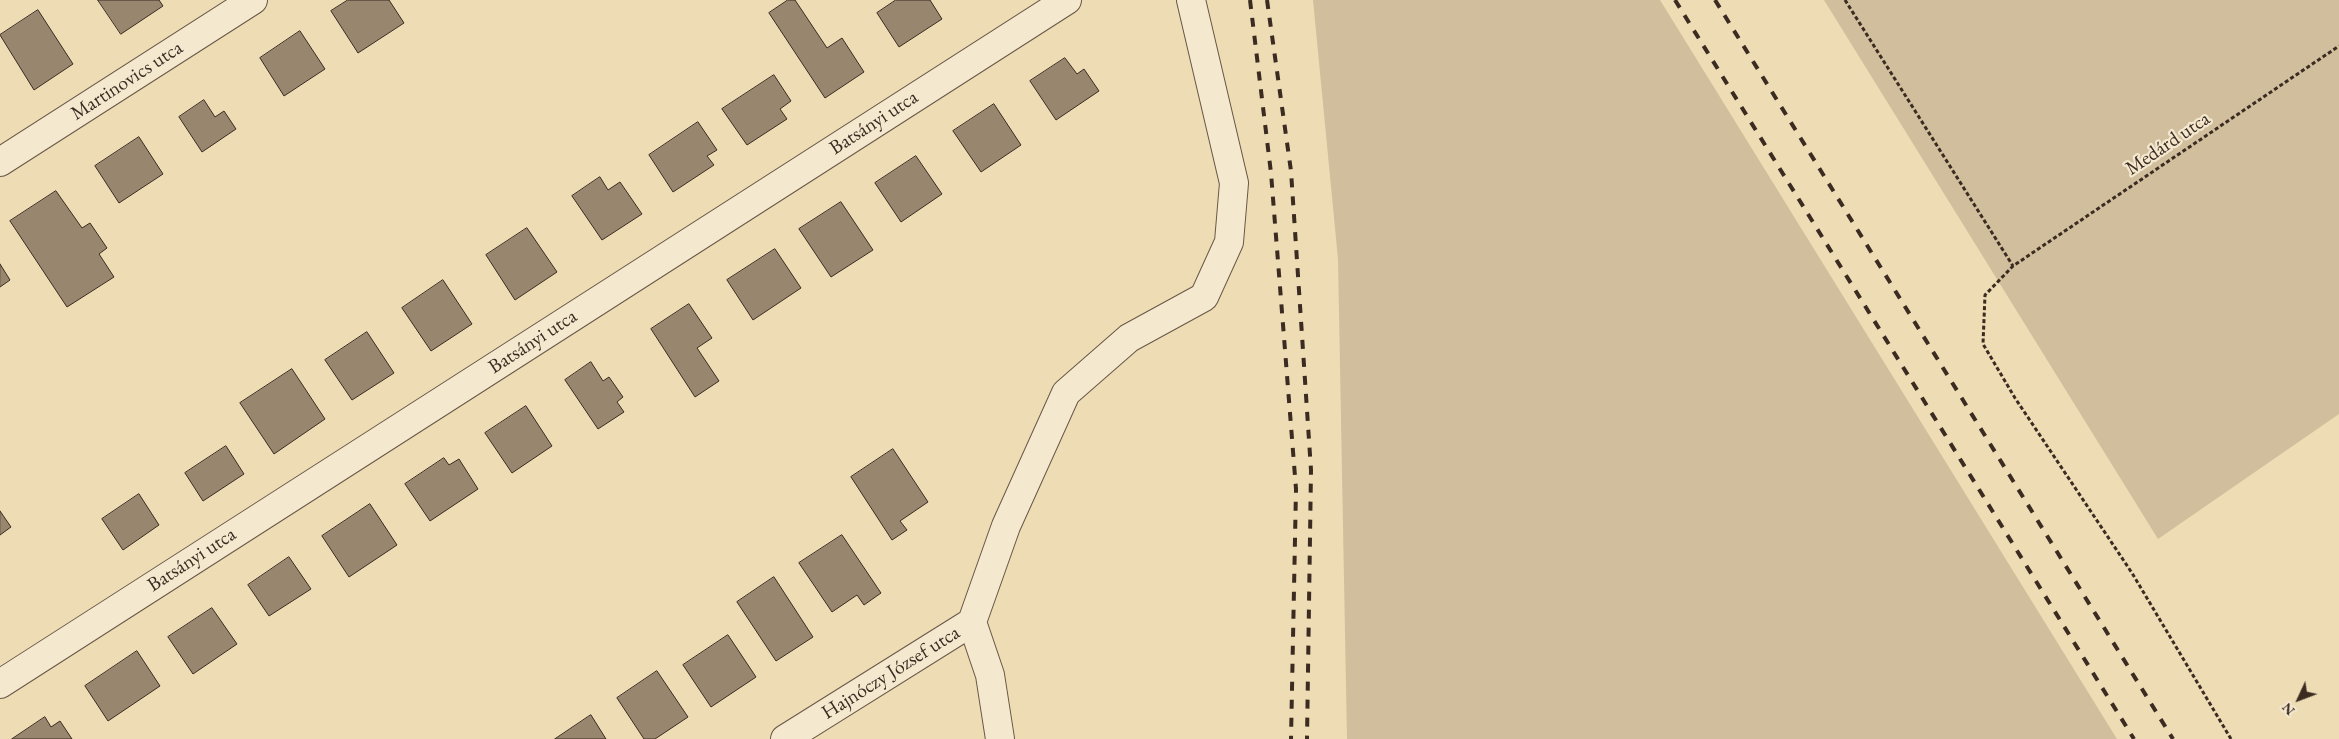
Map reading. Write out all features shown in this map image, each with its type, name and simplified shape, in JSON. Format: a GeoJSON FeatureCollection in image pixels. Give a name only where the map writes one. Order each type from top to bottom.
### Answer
{"type":"FeatureCollection","features":[{"type":"Feature","properties":{"kind":"street","name":"Martinovics utca"},"geometry":{"type":"LineString","coordinates":[[0,162],[253,0]]}},
{"type":"Feature","properties":{"kind":"street","name":"Batsányi utca"},"geometry":{"type":"LineString","coordinates":[[0,684],[1066,0]]}},
{"type":"Feature","properties":{"kind":"street"},"geometry":{"type":"LineString","coordinates":[[1000,739],[990,675],[972,622],[1006,526],[1066,393],[1128,338],[1204,297],[1229,242],[1234,183],[1191,0]]}},
{"type":"Feature","properties":{"kind":"street","name":"Hajnóczy József utca"},"geometry":{"type":"LineString","coordinates":[[785,739],[972,622]]}},
{"type":"Feature","properties":{"kind":"path"},"geometry":{"type":"LineString","coordinates":[[1845,0],[2013,266]]}},
{"type":"Feature","properties":{"kind":"path","name":"Medárd utca"},"geometry":{"type":"LineString","coordinates":[[2231,739],[2132,573],[2015,398],[1983,344],[1985,295],[2013,266],[2339,46]]}},
{"type":"Feature","properties":{"kind":"shaded area"},"geometry":{"type":"Polygon","coordinates":[[[1313,0],[1660,0],[2117,739],[1347,739],[1338,259],[1313,0]]]}},
{"type":"Feature","properties":{"kind":"shaded area"},"geometry":{"type":"Polygon","coordinates":[[[1824,0],[2339,0],[2339,414],[2158,539],[1824,0]]]}},
{"type":"Feature","properties":{"kind":"building"},"geometry":{"type":"Polygon","coordinates":[[[98,0],[159,0],[163,6],[121,34],[98,0]]]}},
{"type":"Feature","properties":{"kind":"building"},"geometry":{"type":"Polygon","coordinates":[[[348,0],[389,0],[404,23],[358,53],[331,11],[348,0]]]}},
{"type":"Feature","properties":{"kind":"building"},"geometry":{"type":"Polygon","coordinates":[[[788,0],[795,0],[827,48],[842,38],[864,72],[825,98],[769,13],[788,0]]]}},
{"type":"Feature","properties":{"kind":"building"},"geometry":{"type":"Polygon","coordinates":[[[896,0],[930,0],[942,19],[899,47],[877,13],[896,0]]]}},
{"type":"Feature","properties":{"kind":"building"},"geometry":{"type":"Polygon","coordinates":[[[38,10],[73,64],[34,90],[0,35],[38,10]]]}},
{"type":"Feature","properties":{"kind":"building"},"geometry":{"type":"Polygon","coordinates":[[[300,31],[325,69],[284,96],[260,58],[300,31]]]}},
{"type":"Feature","properties":{"kind":"building"},"geometry":{"type":"Polygon","coordinates":[[[1065,58],[1077,74],[1084,69],[1099,91],[1056,120],[1030,81],[1065,58]]]}},
{"type":"Feature","properties":{"kind":"building"},"geometry":{"type":"Polygon","coordinates":[[[774,75],[791,101],[780,109],[787,119],[747,145],[722,109],[774,75]]]}},
{"type":"Feature","properties":{"kind":"building"},"geometry":{"type":"Polygon","coordinates":[[[204,100],[215,117],[224,111],[236,129],[202,152],[179,117],[204,100]]]}},
{"type":"Feature","properties":{"kind":"building"},"geometry":{"type":"Polygon","coordinates":[[[994,104],[1021,145],[981,172],[953,131],[994,104]]]}},
{"type":"Feature","properties":{"kind":"building"},"geometry":{"type":"Polygon","coordinates":[[[698,122],[717,150],[707,156],[714,165],[673,192],[649,155],[698,122]]]}},
{"type":"Feature","properties":{"kind":"building"},"geometry":{"type":"Polygon","coordinates":[[[139,137],[163,174],[119,203],[95,166],[139,137]]]}},
{"type":"Feature","properties":{"kind":"building"},"geometry":{"type":"Polygon","coordinates":[[[916,156],[942,194],[901,222],[875,183],[916,156]]]}},
{"type":"Feature","properties":{"kind":"building"},"geometry":{"type":"Polygon","coordinates":[[[600,177],[608,190],[620,182],[642,214],[602,240],[572,196],[600,177]]]}},
{"type":"Feature","properties":{"kind":"building"},"geometry":{"type":"Polygon","coordinates":[[[56,191],[82,228],[90,223],[107,248],[99,254],[114,277],[67,307],[10,221],[56,191]]]}},
{"type":"Feature","properties":{"kind":"building"},"geometry":{"type":"Polygon","coordinates":[[[841,202],[873,250],[831,277],[799,229],[841,202]]]}},
{"type":"Feature","properties":{"kind":"building"},"geometry":{"type":"Polygon","coordinates":[[[527,228],[557,272],[515,300],[486,255],[527,228]]]}},
{"type":"Feature","properties":{"kind":"building"},"geometry":{"type":"Polygon","coordinates":[[[775,249],[801,288],[753,320],[727,280],[775,249]]]}},
{"type":"Feature","properties":{"kind":"building"},"geometry":{"type":"Polygon","coordinates":[[[0,264],[10,280],[0,287],[0,264]]]}},
{"type":"Feature","properties":{"kind":"building"},"geometry":{"type":"Polygon","coordinates":[[[443,280],[472,324],[431,351],[402,308],[443,280]]]}},
{"type":"Feature","properties":{"kind":"building"},"geometry":{"type":"Polygon","coordinates":[[[689,304],[712,338],[697,348],[719,381],[695,397],[651,329],[689,304]]]}},
{"type":"Feature","properties":{"kind":"building"},"geometry":{"type":"Polygon","coordinates":[[[367,332],[394,373],[352,400],[325,360],[367,332]]]}},
{"type":"Feature","properties":{"kind":"building"},"geometry":{"type":"Polygon","coordinates":[[[591,362],[603,381],[609,377],[623,397],[617,402],[624,412],[598,429],[565,380],[591,362]]]}},
{"type":"Feature","properties":{"kind":"building"},"geometry":{"type":"Polygon","coordinates":[[[292,369],[325,419],[274,454],[240,403],[292,369]]]}},
{"type":"Feature","properties":{"kind":"building"},"geometry":{"type":"Polygon","coordinates":[[[526,406],[552,446],[512,473],[485,433],[526,406]]]}},
{"type":"Feature","properties":{"kind":"building"},"geometry":{"type":"Polygon","coordinates":[[[226,446],[244,474],[203,501],[185,473],[226,446]]]}},
{"type":"Feature","properties":{"kind":"building"},"geometry":{"type":"Polygon","coordinates":[[[893,449],[928,502],[900,521],[907,530],[892,540],[851,477],[893,449]]]}},
{"type":"Feature","properties":{"kind":"building"},"geometry":{"type":"Polygon","coordinates":[[[444,458],[449,465],[459,459],[478,489],[430,521],[405,484],[444,458]]]}},
{"type":"Feature","properties":{"kind":"building"},"geometry":{"type":"Polygon","coordinates":[[[139,494],[159,525],[123,550],[102,519],[139,494]]]}},
{"type":"Feature","properties":{"kind":"building"},"geometry":{"type":"Polygon","coordinates":[[[370,504],[397,545],[349,577],[322,536],[370,504]]]}},
{"type":"Feature","properties":{"kind":"building"},"geometry":{"type":"Polygon","coordinates":[[[0,511],[11,527],[0,535],[0,511]]]}},
{"type":"Feature","properties":{"kind":"building"},"geometry":{"type":"Polygon","coordinates":[[[842,535],[881,593],[864,605],[857,595],[832,612],[799,563],[842,535]]]}},
{"type":"Feature","properties":{"kind":"building"},"geometry":{"type":"Polygon","coordinates":[[[289,557],[311,589],[269,616],[248,585],[289,557]]]}},
{"type":"Feature","properties":{"kind":"building"},"geometry":{"type":"Polygon","coordinates":[[[774,577],[813,637],[776,661],[737,602],[774,577]]]}},
{"type":"Feature","properties":{"kind":"building"},"geometry":{"type":"Polygon","coordinates":[[[212,608],[237,644],[193,674],[168,637],[212,608]]]}},
{"type":"Feature","properties":{"kind":"building"},"geometry":{"type":"Polygon","coordinates":[[[728,635],[756,677],[711,707],[683,665],[728,635]]]}},
{"type":"Feature","properties":{"kind":"building"},"geometry":{"type":"Polygon","coordinates":[[[137,651],[160,686],[108,721],[85,686],[137,651]]]}},
{"type":"Feature","properties":{"kind":"building"},"geometry":{"type":"Polygon","coordinates":[[[657,671],[688,717],[655,739],[644,739],[617,698],[657,671]]]}},
{"type":"Feature","properties":{"kind":"building"},"geometry":{"type":"Polygon","coordinates":[[[591,715],[606,739],[555,739],[591,715]]]}},
{"type":"Feature","properties":{"kind":"building"},"geometry":{"type":"Polygon","coordinates":[[[45,717],[51,727],[60,721],[72,739],[12,739],[45,717]]]}},
{"type":"Feature","properties":{"kind":"railway"},"geometry":{"type":"LineString","coordinates":[[1250,0],[1271,173],[1296,489],[1291,739]]}},
{"type":"Feature","properties":{"kind":"railway"},"geometry":{"type":"LineString","coordinates":[[1267,0],[1291,171],[1311,470],[1307,739]]}},
{"type":"Feature","properties":{"kind":"railway"},"geometry":{"type":"LineString","coordinates":[[1675,0],[2134,739]]}},
{"type":"Feature","properties":{"kind":"railway"},"geometry":{"type":"LineString","coordinates":[[1715,0],[2173,739]]}}]}
